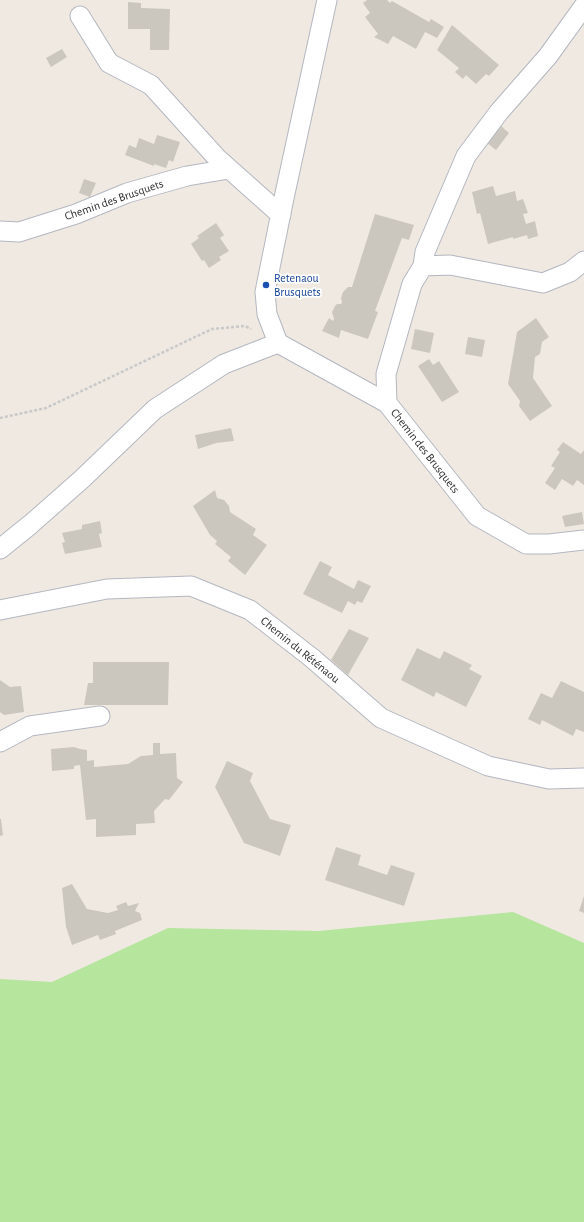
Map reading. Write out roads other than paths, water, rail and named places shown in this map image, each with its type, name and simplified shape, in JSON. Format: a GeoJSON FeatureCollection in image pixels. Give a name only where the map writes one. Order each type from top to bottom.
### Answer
{"type":"FeatureCollection","features":[{"type":"Feature","properties":{"kind":"street"},"geometry":{"type":"LineString","coordinates":[[0,549],[82,479],[155,408],[224,364],[278,344],[267,314],[265,292],[327,0]]}},
{"type":"Feature","properties":{"kind":"street"},"geometry":{"type":"LineString","coordinates":[[387,403],[386,374],[412,284],[423,266],[425,252],[466,156],[499,112],[548,56],[584,6]]}},
{"type":"Feature","properties":{"kind":"street"},"geometry":{"type":"LineString","coordinates":[[80,16],[109,63],[151,85],[217,158],[281,215]]}},
{"type":"Feature","properties":{"kind":"street","name":"Chemin des Brusquets"},"geometry":{"type":"LineString","coordinates":[[0,231],[19,232],[76,214],[127,193],[187,176],[229,169]]}},
{"type":"Feature","properties":{"kind":"street"},"geometry":{"type":"LineString","coordinates":[[423,266],[450,265],[543,283],[570,272],[584,261]]}},
{"type":"Feature","properties":{"kind":"street","name":"Chemin des Brusquets"},"geometry":{"type":"LineString","coordinates":[[278,344],[387,403],[477,516],[526,544],[549,544],[584,540]]}},
{"type":"Feature","properties":{"kind":"street","name":"Chemin du Réténaou"},"geometry":{"type":"LineString","coordinates":[[0,610],[107,589],[190,586],[250,610],[312,658],[381,718],[488,766],[549,779],[584,778]]}},
{"type":"Feature","properties":{"kind":"street"},"geometry":{"type":"LineString","coordinates":[[0,742],[30,726],[100,716]]}},
{"type":"Feature","properties":{"kind":"place","name":"Retenaou Brusquets"},"geometry":{"type":"Point","coordinates":[266,285]}}]}
